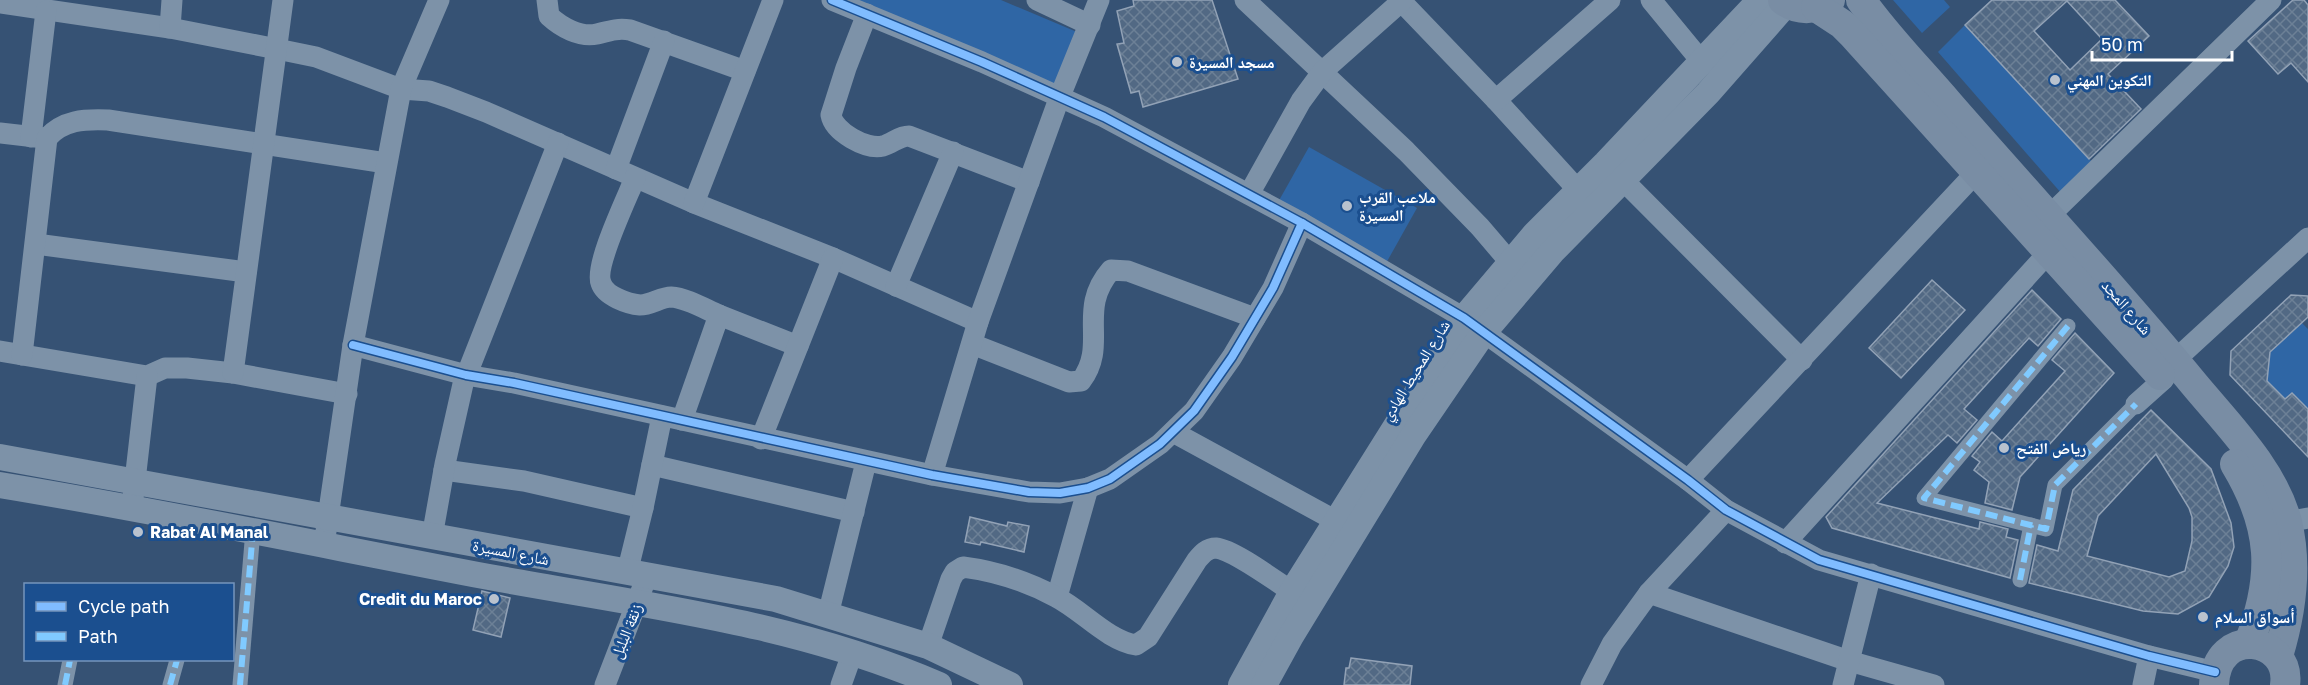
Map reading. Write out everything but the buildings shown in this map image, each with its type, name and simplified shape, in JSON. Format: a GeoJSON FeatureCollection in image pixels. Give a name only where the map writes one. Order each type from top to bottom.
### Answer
{"type":"FeatureCollection","features":[{"type":"Feature","properties":{"kind":"main road","name":"شارع المجد"},"geometry":{"type":"LineString","coordinates":[[1861,0],[2049,252],[2169,370],[2259,465],[2275,493],[2297,520],[2292,603],[2278,656]]}},
{"type":"Feature","properties":{"kind":"main road"},"geometry":{"type":"LineString","coordinates":[[1776,1],[1806,9],[1823,4]]}},
{"type":"Feature","properties":{"kind":"main road","name":"شارع المجد"},"geometry":{"type":"LineString","coordinates":[[1823,4],[1830,15],[1853,34],[1985,164],[2048,217],[2169,370],[2233,461],[2250,489],[2261,520],[2266,552],[2266,585],[2259,616],[2249,643]]}},
{"type":"Feature","properties":{"kind":"main road"},"geometry":{"type":"LineString","coordinates":[[2214,678],[2219,661],[2227,652],[2249,643],[2260,645],[2278,656],[2284,667],[2285,685]]}},
{"type":"Feature","properties":{"kind":"street"},"geometry":{"type":"LineString","coordinates":[[170,28],[172,0]]}},
{"type":"Feature","properties":{"kind":"street"},"geometry":{"type":"LineString","coordinates":[[233,373],[283,0]]}},
{"type":"Feature","properties":{"kind":"street"},"geometry":{"type":"LineString","coordinates":[[324,545],[353,345],[401,89],[439,0]]}},
{"type":"Feature","properties":{"kind":"street"},"geometry":{"type":"LineString","coordinates":[[547,0],[549,16],[571,30],[588,34],[619,28],[643,33],[745,71]]}},
{"type":"Feature","properties":{"kind":"street"},"geometry":{"type":"LineString","coordinates":[[694,203],[773,0]]}},
{"type":"Feature","properties":{"kind":"street"},"geometry":{"type":"LineString","coordinates":[[832,0],[1060,96],[1104,117],[1302,223],[1474,325],[1726,510],[1785,543],[1820,560],[2149,656],[2214,678]]}},
{"type":"Feature","properties":{"kind":"street"},"geometry":{"type":"LineString","coordinates":[[1037,0],[1090,25]]}},
{"type":"Feature","properties":{"kind":"street"},"geometry":{"type":"LineString","coordinates":[[932,476],[978,322],[1060,96],[1099,0]]}},
{"type":"Feature","properties":{"kind":"street"},"geometry":{"type":"LineString","coordinates":[[1245,0],[1406,151],[1480,227],[1527,282]]}},
{"type":"Feature","properties":{"kind":"street"},"geometry":{"type":"LineString","coordinates":[[1249,194],[1301,101],[1323,71],[1401,0],[1587,199]]}},
{"type":"Feature","properties":{"kind":"street"},"geometry":{"type":"LineString","coordinates":[[1496,100],[1610,0]]}},
{"type":"Feature","properties":{"kind":"street"},"geometry":{"type":"LineString","coordinates":[[1651,0],[1702,62]]}},
{"type":"Feature","properties":{"kind":"street"},"geometry":{"type":"LineString","coordinates":[[2048,217],[2271,0]]}},
{"type":"Feature","properties":{"kind":"street","name":"شارع المحيط الهادي"},"geometry":{"type":"LineString","coordinates":[[1615,172],[1702,62],[1776,1]]}},
{"type":"Feature","properties":{"kind":"street","name":"شارع المحيط الهادي"},"geometry":{"type":"LineString","coordinates":[[1240,685],[1302,598],[1345,526],[1413,436],[1511,262],[1708,93],[1776,1]]}},
{"type":"Feature","properties":{"kind":"street"},"geometry":{"type":"LineString","coordinates":[[0,3],[170,28],[277,49],[316,57],[401,89],[429,91],[558,143],[694,203],[833,258],[978,322]]}},
{"type":"Feature","properties":{"kind":"street"},"geometry":{"type":"LineString","coordinates":[[22,355],[36,244],[46,11]]}},
{"type":"Feature","properties":{"kind":"street"},"geometry":{"type":"LineString","coordinates":[[867,14],[834,100],[832,123],[846,135],[871,145],[885,146],[903,136],[909,136],[1029,182]]}},
{"type":"Feature","properties":{"kind":"street"},"geometry":{"type":"LineString","coordinates":[[616,169],[664,41]]}},
{"type":"Feature","properties":{"kind":"street"},"geometry":{"type":"LineString","coordinates":[[0,133],[39,137],[77,120],[108,120],[386,163]]}},
{"type":"Feature","properties":{"kind":"street"},"geometry":{"type":"LineString","coordinates":[[432,537],[444,470],[466,375],[558,143]]}},
{"type":"Feature","properties":{"kind":"street"},"geometry":{"type":"LineString","coordinates":[[896,286],[953,152]]}},
{"type":"Feature","properties":{"kind":"street"},"geometry":{"type":"LineString","coordinates":[[1688,480],[1985,164]]}},
{"type":"Feature","properties":{"kind":"street"},"geometry":{"type":"LineString","coordinates":[[1615,172],[1802,360]]}},
{"type":"Feature","properties":{"kind":"street"},"geometry":{"type":"LineString","coordinates":[[635,178],[603,259],[600,273],[601,285],[626,302],[641,305],[671,297],[798,346]]}},
{"type":"Feature","properties":{"kind":"street","name":"شارع المحيط الهادي"},"geometry":{"type":"LineString","coordinates":[[1474,325],[1527,282],[1587,199]]}},
{"type":"Feature","properties":{"kind":"street"},"geometry":{"type":"LineString","coordinates":[[353,345],[466,375],[514,383],[932,476],[1029,492],[1060,493],[1088,488],[1110,479],[1173,432],[1194,411],[1232,357],[1273,288],[1302,223]]}},
{"type":"Feature","properties":{"kind":"street"},"geometry":{"type":"LineString","coordinates":[[2068,327],[1924,498],[2046,529],[2055,485],[2169,370],[2308,238]]}},
{"type":"Feature","properties":{"kind":"street"},"geometry":{"type":"LineString","coordinates":[[36,244],[246,272]]}},
{"type":"Feature","properties":{"kind":"street"},"geometry":{"type":"LineString","coordinates":[[1785,543],[2049,252]]}},
{"type":"Feature","properties":{"kind":"street"},"geometry":{"type":"LineString","coordinates":[[761,439],[833,258]]}},
{"type":"Feature","properties":{"kind":"street"},"geometry":{"type":"LineString","coordinates":[[972,344],[1069,382],[1081,381],[1090,369],[1095,352],[1094,304],[1104,279],[1112,270],[1128,271],[1255,318]]}},
{"type":"Feature","properties":{"kind":"street","name":"زنقة البلبل"},"geometry":{"type":"LineString","coordinates":[[604,685],[638,602],[637,575],[643,508],[652,465],[719,315]]}},
{"type":"Feature","properties":{"kind":"street"},"geometry":{"type":"LineString","coordinates":[[0,351],[147,376],[155,371],[171,367],[233,373],[347,394]]}},
{"type":"Feature","properties":{"kind":"street"},"geometry":{"type":"LineString","coordinates":[[132,508],[147,376]]}},
{"type":"Feature","properties":{"kind":"street"},"geometry":{"type":"LineString","coordinates":[[1173,432],[1345,526]]}},
{"type":"Feature","properties":{"kind":"street","name":"شارع المسيرة"},"geometry":{"type":"LineString","coordinates":[[0,457],[776,599],[928,646],[1010,685]]}},
{"type":"Feature","properties":{"kind":"street"},"geometry":{"type":"LineString","coordinates":[[828,615],[866,462]]}},
{"type":"Feature","properties":{"kind":"street"},"geometry":{"type":"LineString","coordinates":[[652,465],[854,512]]}},
{"type":"Feature","properties":{"kind":"street"},"geometry":{"type":"LineString","coordinates":[[444,470],[524,481],[643,508]]}},
{"type":"Feature","properties":{"kind":"street","name":"شارع المسيرة"},"geometry":{"type":"LineString","coordinates":[[0,485],[253,530],[499,579],[739,621],[852,654],[939,685]]}},
{"type":"Feature","properties":{"kind":"street"},"geometry":{"type":"LineString","coordinates":[[1056,597],[1088,488]]}},
{"type":"Feature","properties":{"kind":"street"},"geometry":{"type":"LineString","coordinates":[[1591,685],[1612,644],[1649,593],[1726,510]]}},
{"type":"Feature","properties":{"kind":"street"},"geometry":{"type":"LineString","coordinates":[[2020,580],[2031,525]]}},
{"type":"Feature","properties":{"kind":"street"},"geometry":{"type":"LineString","coordinates":[[240,685],[253,530]]}},
{"type":"Feature","properties":{"kind":"street"},"geometry":{"type":"LineString","coordinates":[[928,646],[951,579],[958,569],[972,568],[1010,578],[1056,597],[1116,637],[1136,645],[1148,637],[1197,560],[1205,551],[1214,548],[1224,550],[1302,598]]}},
{"type":"Feature","properties":{"kind":"street"},"geometry":{"type":"LineString","coordinates":[[1843,685],[1871,574]]}},
{"type":"Feature","properties":{"kind":"street"},"geometry":{"type":"LineString","coordinates":[[1649,593],[1849,661],[1934,685]]}},
{"type":"Feature","properties":{"kind":"street","name":"شارع المحيط الهادي"},"geometry":{"type":"LineString","coordinates":[[1264,685],[1302,598]]}},
{"type":"Feature","properties":{"kind":"street"},"geometry":{"type":"LineString","coordinates":[[841,685],[852,654]]}},
{"type":"Feature","properties":{"kind":"street"},"geometry":{"type":"LineString","coordinates":[[2143,685],[2149,656]]}},
{"type":"Feature","properties":{"kind":"street"},"geometry":{"type":"LineString","coordinates":[[65,685],[70,661]]}},
{"type":"Feature","properties":{"kind":"street"},"geometry":{"type":"LineString","coordinates":[[170,685],[177,661]]}},
{"type":"Feature","properties":{"kind":"shaded area"},"geometry":{"type":"Polygon","coordinates":[[[848,0],[1001,0],[1077,32],[1054,87],[848,0]]]}},
{"type":"Feature","properties":{"kind":"shaded area"},"geometry":{"type":"Polygon","coordinates":[[[1893,0],[1944,0],[1950,7],[1922,33],[1893,0]]]}},
{"type":"Feature","properties":{"kind":"shaded area"},"geometry":{"type":"Polygon","coordinates":[[[1965,25],[2094,164],[2062,194],[1938,52],[1965,25]]]}},
{"type":"Feature","properties":{"kind":"shaded area","name":"ملاعب القرب المسيرة"},"geometry":{"type":"Polygon","coordinates":[[[1309,147],[1417,208],[1385,265],[1277,204],[1309,147]]]}},
{"type":"Feature","properties":{"kind":"shaded area"},"geometry":{"type":"Polygon","coordinates":[[[2302,323],[2308,329],[2308,409],[2292,393],[2285,399],[2267,381],[2270,352],[2302,323]]]}},
{"type":"Feature","properties":{"kind":"marked path"},"geometry":{"type":"LineString","coordinates":[[2068,326],[1924,498],[2046,529],[2055,485],[2136,404]]}},
{"type":"Feature","properties":{"kind":"marked path"},"geometry":{"type":"LineString","coordinates":[[2020,580],[2031,525]]}},
{"type":"Feature","properties":{"kind":"marked path"},"geometry":{"type":"LineString","coordinates":[[240,685],[253,530]]}},
{"type":"Feature","properties":{"kind":"marked path"},"geometry":{"type":"LineString","coordinates":[[65,685],[70,661]]}},
{"type":"Feature","properties":{"kind":"marked path"},"geometry":{"type":"LineString","coordinates":[[170,685],[177,661]]}},
{"type":"Feature","properties":{"kind":"cycle path"},"geometry":{"type":"LineString","coordinates":[[832,0],[982,62],[1104,117],[1302,223],[1464,318],[1726,510],[1819,560],[2149,656],[2215,672]]}},
{"type":"Feature","properties":{"kind":"cycle path"},"geometry":{"type":"LineString","coordinates":[[353,345],[466,375],[514,383],[932,475],[1029,492],[1060,493],[1088,488],[1110,479],[1160,444],[1194,411],[1232,357],[1273,288],[1302,223]]}},
{"type":"Feature","properties":{"kind":"place","name":"مسجد المسيرة"},"geometry":{"type":"Point","coordinates":[1177,62]}},
{"type":"Feature","properties":{"kind":"place","name":"التكوين المهني"},"geometry":{"type":"Point","coordinates":[2055,80]}},
{"type":"Feature","properties":{"kind":"place","name":"ملاعب القرب المسيرة"},"geometry":{"type":"Point","coordinates":[1347,206]}},
{"type":"Feature","properties":{"kind":"place","name":"رياض الفتح"},"geometry":{"type":"Point","coordinates":[2004,448]}},
{"type":"Feature","properties":{"kind":"place","name":"Rabat Al Manal"},"geometry":{"type":"Point","coordinates":[138,532]}},
{"type":"Feature","properties":{"kind":"place","name":"Credit du Maroc"},"geometry":{"type":"Point","coordinates":[494,599]}},
{"type":"Feature","properties":{"kind":"place","name":"أسواق السلام"},"geometry":{"type":"Point","coordinates":[2203,617]}}]}
